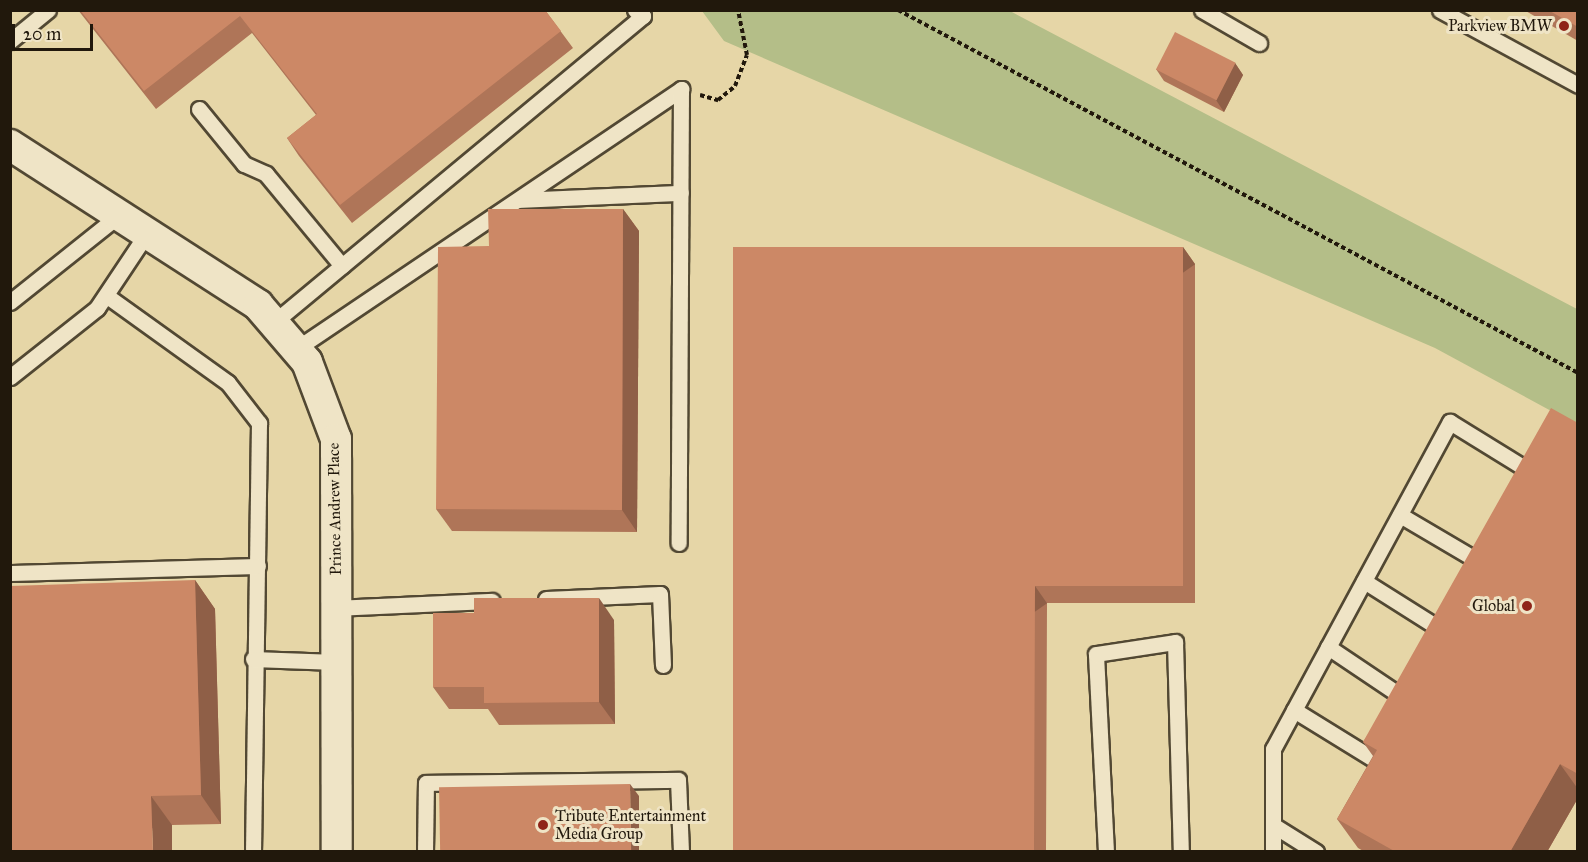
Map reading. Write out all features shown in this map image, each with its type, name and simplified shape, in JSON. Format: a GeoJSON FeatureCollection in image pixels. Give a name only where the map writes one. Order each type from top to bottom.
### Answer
{"type":"FeatureCollection","features":[{"type":"Feature","properties":{"kind":"street","name":"Prince Andrew Place"},"geometry":{"type":"LineString","coordinates":[[10,145],[258,305],[307,362],[336,439],[337,852]]}},
{"type":"Feature","properties":{"kind":"lane"},"geometry":{"type":"LineString","coordinates":[[10,41],[48,10]]}},
{"type":"Feature","properties":{"kind":"lane"},"geometry":{"type":"LineString","coordinates":[[273,323],[643,16],[635,10]]}},
{"type":"Feature","properties":{"kind":"lane"},"geometry":{"type":"LineString","coordinates":[[1202,10],[1259,43]]}},
{"type":"Feature","properties":{"kind":"lane"},"geometry":{"type":"LineString","coordinates":[[1440,10],[1578,85]]}},
{"type":"Feature","properties":{"kind":"lane"},"geometry":{"type":"LineString","coordinates":[[679,543],[681,89]]}},
{"type":"Feature","properties":{"kind":"lane"},"geometry":{"type":"LineString","coordinates":[[296,349],[681,89]]}},
{"type":"Feature","properties":{"kind":"lane"},"geometry":{"type":"LineString","coordinates":[[199,109],[244,164],[266,174],[342,266]]}},
{"type":"Feature","properties":{"kind":"lane"},"geometry":{"type":"LineString","coordinates":[[518,200],[681,194]]}},
{"type":"Feature","properties":{"kind":"lane"},"geometry":{"type":"LineString","coordinates":[[10,302],[119,215]]}},
{"type":"Feature","properties":{"kind":"lane"},"geometry":{"type":"LineString","coordinates":[[10,377],[107,296],[147,233]]}},
{"type":"Feature","properties":{"kind":"lane"},"geometry":{"type":"LineString","coordinates":[[107,296],[228,383],[259,423],[253,852]]}},
{"type":"Feature","properties":{"kind":"lane"},"geometry":{"type":"LineString","coordinates":[[1273,852],[1273,749],[1450,423],[1532,472]]}},
{"type":"Feature","properties":{"kind":"lane"},"geometry":{"type":"LineString","coordinates":[[1400,515],[1485,565]]}},
{"type":"Feature","properties":{"kind":"lane"},"geometry":{"type":"LineString","coordinates":[[10,573],[258,566]]}},
{"type":"Feature","properties":{"kind":"lane"},"geometry":{"type":"LineString","coordinates":[[1364,581],[1443,631]]}},
{"type":"Feature","properties":{"kind":"lane"},"geometry":{"type":"LineString","coordinates":[[533,599],[660,594],[663,665]]}},
{"type":"Feature","properties":{"kind":"lane"},"geometry":{"type":"LineString","coordinates":[[336,608],[510,600]]}},
{"type":"Feature","properties":{"kind":"lane"},"geometry":{"type":"LineString","coordinates":[[1106,852],[1095,654],[1175,642],[1181,852]]}},
{"type":"Feature","properties":{"kind":"lane"},"geometry":{"type":"LineString","coordinates":[[1328,647],[1410,702]]}},
{"type":"Feature","properties":{"kind":"lane"},"geometry":{"type":"LineString","coordinates":[[254,659],[336,662]]}},
{"type":"Feature","properties":{"kind":"lane"},"geometry":{"type":"LineString","coordinates":[[1294,710],[1375,760]]}},
{"type":"Feature","properties":{"kind":"lane"},"geometry":{"type":"LineString","coordinates":[[425,852],[426,783],[678,780],[681,852]]}},
{"type":"Feature","properties":{"kind":"lane"},"geometry":{"type":"LineString","coordinates":[[1273,825],[1316,852]]}},
{"type":"Feature","properties":{"kind":"path"},"geometry":{"type":"LineString","coordinates":[[681,89],[718,100],[735,86],[747,55],[738,10]]}},
{"type":"Feature","properties":{"kind":"path"},"geometry":{"type":"LineString","coordinates":[[898,10],[1578,373]]}},
{"type":"Feature","properties":{"kind":"green space"},"geometry":{"type":"Polygon","coordinates":[[[702,11],[1010,11],[1577,309],[1577,425],[1435,348],[724,41],[702,11]]]}},
{"type":"Feature","properties":{"kind":"building"},"geometry":{"type":"Polygon","coordinates":[[[80,10],[545,10],[561,31],[340,205],[287,138],[317,114],[240,16],[144,91],[80,10]]]}},
{"type":"Feature","properties":{"kind":"building"},"geometry":{"type":"Polygon","coordinates":[[[1548,10],[1578,10],[1578,27],[1548,10]]]}},
{"type":"Feature","properties":{"kind":"building"},"geometry":{"type":"Polygon","coordinates":[[[1175,32],[1236,63],[1217,100],[1156,69],[1175,32]]]}},
{"type":"Feature","properties":{"kind":"building"},"geometry":{"type":"Polygon","coordinates":[[[488,209],[623,209],[622,510],[436,509],[438,247],[489,246],[488,209]]]}},
{"type":"Feature","properties":{"kind":"building"},"geometry":{"type":"Polygon","coordinates":[[[733,247],[1183,247],[1183,586],[1035,586],[1034,852],[733,852],[733,247]]]}},
{"type":"Feature","properties":{"kind":"building","name":"Global"},"geometry":{"type":"Polygon","coordinates":[[[1551,408],[1578,423],[1578,774],[1560,764],[1510,852],[1396,852],[1337,819],[1377,750],[1363,742],[1551,408]]]}},
{"type":"Feature","properties":{"kind":"building"},"geometry":{"type":"Polygon","coordinates":[[[195,580],[201,795],[151,796],[153,852],[10,852],[10,586],[195,580]]]}},
{"type":"Feature","properties":{"kind":"building"},"geometry":{"type":"Polygon","coordinates":[[[474,598],[599,598],[599,702],[484,703],[484,687],[433,687],[433,613],[474,613],[474,598]]]}},
{"type":"Feature","properties":{"kind":"building","name":"Tribute Entertainment Media Group"},"geometry":{"type":"Polygon","coordinates":[[[630,784],[631,852],[440,852],[439,787],[630,784]]]}},
{"type":"Feature","properties":{"kind":"place","name":"Parkview BMW"},"geometry":{"type":"Point","coordinates":[1564,26]}},
{"type":"Feature","properties":{"kind":"place","name":"Global"},"geometry":{"type":"Point","coordinates":[1527,606]}},
{"type":"Feature","properties":{"kind":"place","name":"Tribute Entertainment Media Group"},"geometry":{"type":"Point","coordinates":[543,825]}}]}
